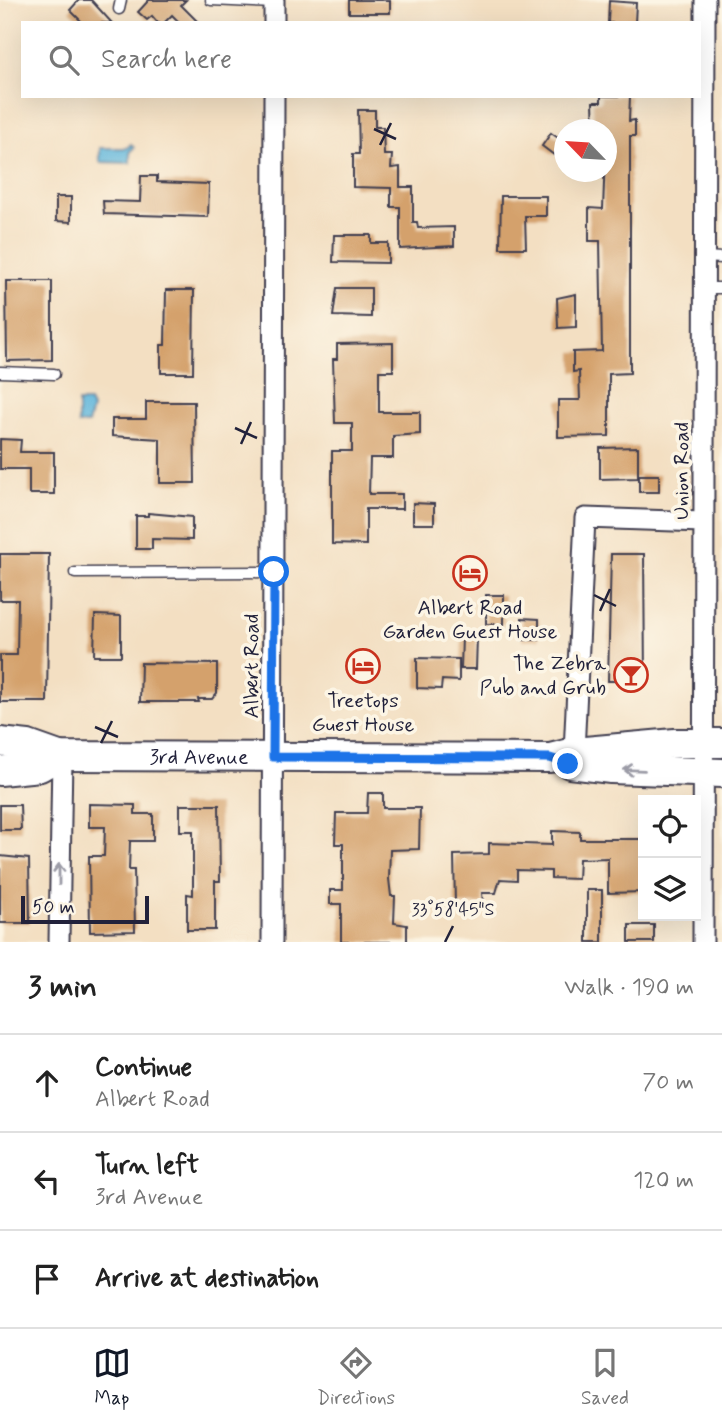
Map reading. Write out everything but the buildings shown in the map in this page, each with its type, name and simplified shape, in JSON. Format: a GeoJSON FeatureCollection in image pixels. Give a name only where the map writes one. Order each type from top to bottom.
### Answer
{"type":"FeatureCollection","features":[{"type":"Feature","properties":{"kind":"street","name":"Union Road"},"geometry":{"type":"LineString","coordinates":[[703,942],[712,773],[703,522],[713,288],[705,0]]}},
{"type":"Feature","properties":{"kind":"street"},"geometry":{"type":"LineString","coordinates":[[274,1],[274,21]]}},
{"type":"Feature","properties":{"kind":"street","name":"Albert Road"},"geometry":{"type":"LineString","coordinates":[[272,942],[274,98]]}},
{"type":"Feature","properties":{"kind":"street"},"geometry":{"type":"LineString","coordinates":[[562,755],[585,517],[703,522]]}},
{"type":"Feature","properties":{"kind":"street","name":"3rd Avenue"},"geometry":{"type":"LineString","coordinates":[[0,742],[28,745],[61,756],[273,757],[562,755],[712,743]]}},
{"type":"Feature","properties":{"kind":"street","name":"3rd Avenue"},"geometry":{"type":"LineString","coordinates":[[562,755],[584,766],[712,773]]}},
{"type":"Feature","properties":{"kind":"street"},"geometry":{"type":"LineString","coordinates":[[59,942],[61,756]]}},
{"type":"Feature","properties":{"kind":"street","name":"3rd Avenue"},"geometry":{"type":"LineString","coordinates":[[0,771],[40,767],[61,756]]}},
{"type":"Feature","properties":{"kind":"lane"},"geometry":{"type":"LineString","coordinates":[[211,0],[274,1]]}},
{"type":"Feature","properties":{"kind":"lane"},"geometry":{"type":"LineString","coordinates":[[0,372],[54,374]]}},
{"type":"Feature","properties":{"kind":"lane"},"geometry":{"type":"LineString","coordinates":[[75,573],[274,572]]}},
{"type":"Feature","properties":{"kind":"water"},"geometry":{"type":"Polygon","coordinates":[[[131,144],[134,148],[130,151],[130,163],[100,162],[100,148],[127,148],[131,144]]]}},
{"type":"Feature","properties":{"kind":"water"},"geometry":{"type":"Polygon","coordinates":[[[78,402],[89,402],[92,408],[88,424],[78,424],[78,402]]]}},
{"type":"Feature","properties":{"kind":"place","name":"Albert Road Garden Guest House"},"geometry":{"type":"Point","coordinates":[470,573]}},
{"type":"Feature","properties":{"kind":"place","name":"Treetops Guest House"},"geometry":{"type":"Point","coordinates":[363,666]}},
{"type":"Feature","properties":{"kind":"place","name":"The Zebra Pub and Grub"},"geometry":{"type":"Point","coordinates":[631,675]}},
{"type":"Feature","properties":{"kind":"route"},"geometry":{"type":"LineString","coordinates":[[274,572],[273,757],[550,758],[568,764]]}}]}
